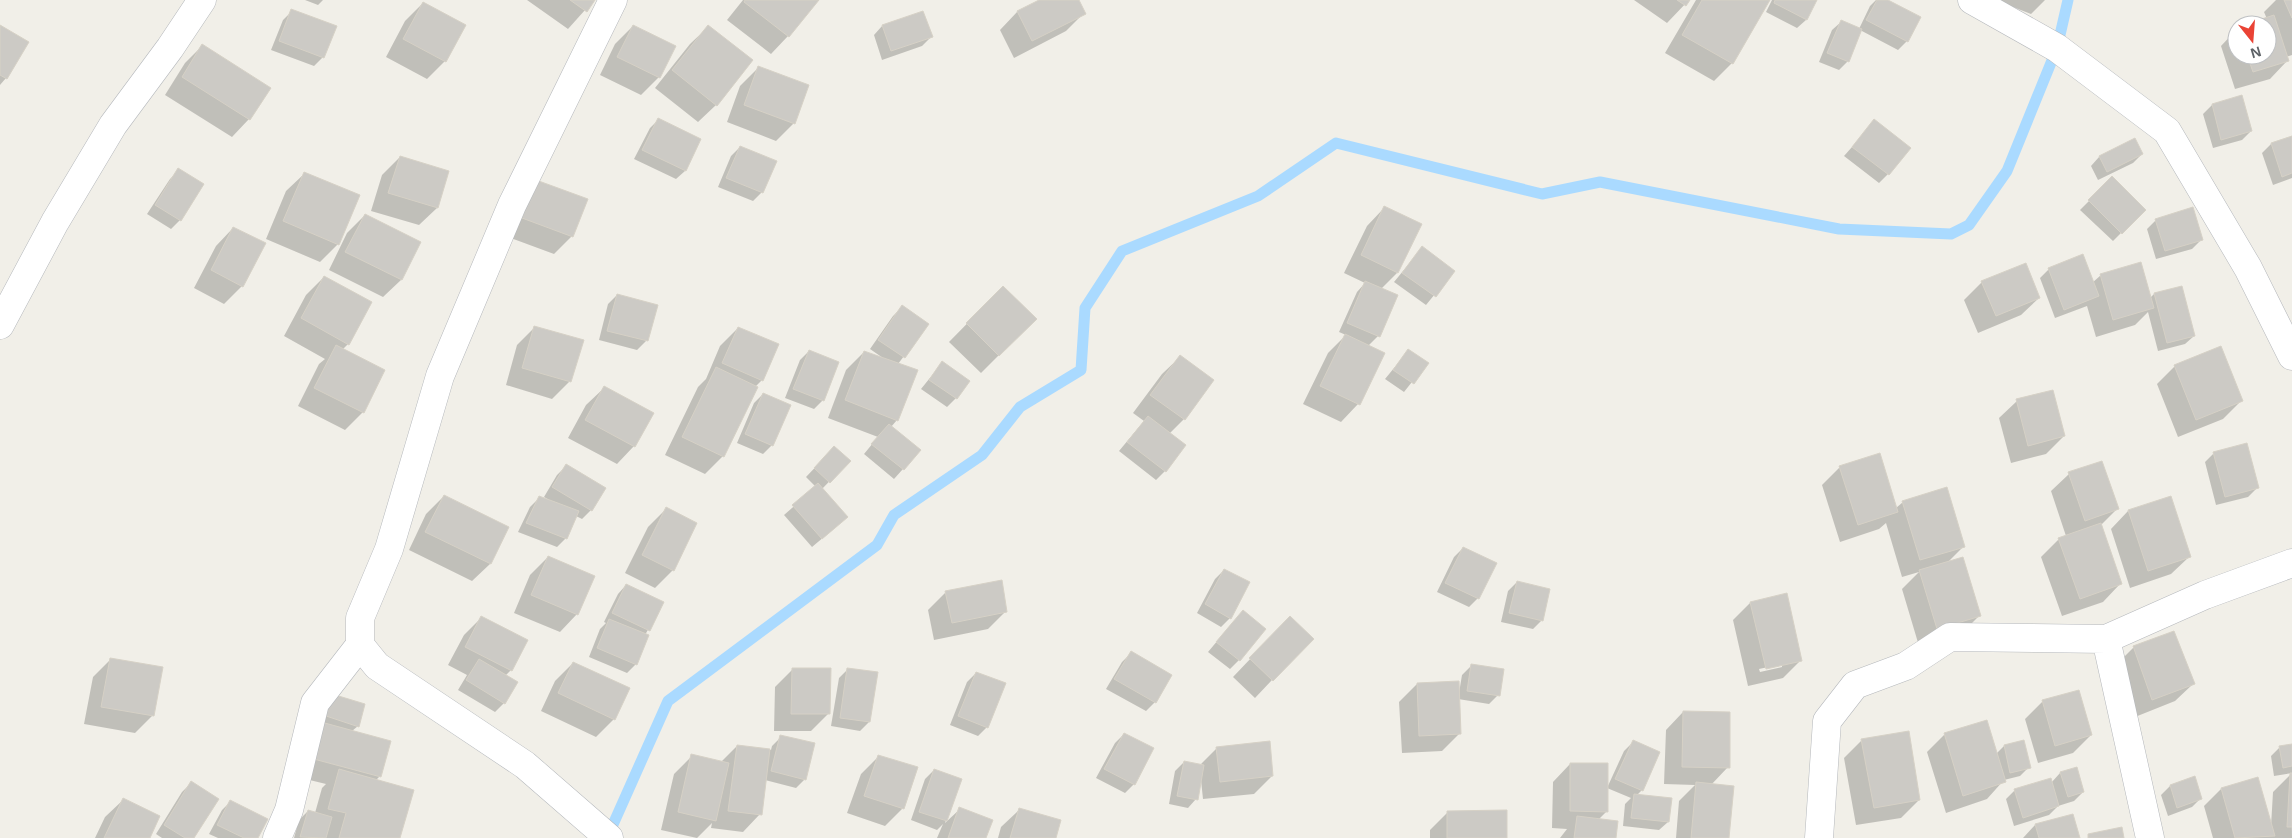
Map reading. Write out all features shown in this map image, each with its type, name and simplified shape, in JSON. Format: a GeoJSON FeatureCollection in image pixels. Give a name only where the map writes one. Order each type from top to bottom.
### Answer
{"type":"FeatureCollection","features":[{"type":"Feature","properties":{"kind":"street"},"geometry":{"type":"LineString","coordinates":[[0,325],[55,222],[113,125],[170,48],[202,0]]}},
{"type":"Feature","properties":{"kind":"street"},"geometry":{"type":"LineString","coordinates":[[277,838],[289,810],[315,703],[360,645],[360,618],[389,549],[440,376],[512,205],[613,0]]}},
{"type":"Feature","properties":{"kind":"street"},"geometry":{"type":"LineString","coordinates":[[1972,0],[2057,48],[2167,131],[2248,268],[2292,356]]}},
{"type":"Feature","properties":{"kind":"street"},"geometry":{"type":"LineString","coordinates":[[1819,838],[1827,721],[1855,685],[1906,666],[1950,637],[2106,639],[2205,595],[2292,563]]}},
{"type":"Feature","properties":{"kind":"street"},"geometry":{"type":"LineString","coordinates":[[2106,639],[2150,838]]}},
{"type":"Feature","properties":{"kind":"street"},"geometry":{"type":"LineString","coordinates":[[360,645],[377,666],[525,764],[609,838]]}},
{"type":"Feature","properties":{"kind":"building"},"geometry":{"type":"Polygon","coordinates":[[[570,0],[595,0],[587,12],[570,0]]]}},
{"type":"Feature","properties":{"kind":"building"},"geometry":{"type":"Polygon","coordinates":[[[745,0],[819,0],[789,37],[744,2],[745,0]]]}},
{"type":"Feature","properties":{"kind":"building"},"geometry":{"type":"Polygon","coordinates":[[[1039,0],[1079,0],[1086,14],[1032,41],[1017,11],[1039,0]]]}},
{"type":"Feature","properties":{"kind":"building"},"geometry":{"type":"Polygon","coordinates":[[[1677,0],[1690,0],[1686,6],[1677,0]]]}},
{"type":"Feature","properties":{"kind":"building"},"geometry":{"type":"Polygon","coordinates":[[[1702,0],[1770,0],[1733,64],[1682,35],[1702,0]]]}},
{"type":"Feature","properties":{"kind":"building"},"geometry":{"type":"Polygon","coordinates":[[[1775,0],[1817,0],[1807,20],[1774,3],[1775,0]]]}},
{"type":"Feature","properties":{"kind":"building"},"geometry":{"type":"Polygon","coordinates":[[[1877,0],[1888,0],[1921,17],[1908,42],[1866,20],[1877,0]]]}},
{"type":"Feature","properties":{"kind":"building"},"geometry":{"type":"Polygon","coordinates":[[[2284,0],[2292,0],[2292,18],[2284,0]]]}},
{"type":"Feature","properties":{"kind":"building"},"geometry":{"type":"Polygon","coordinates":[[[423,2],[466,25],[446,62],[403,39],[423,2]]]}},
{"type":"Feature","properties":{"kind":"building"},"geometry":{"type":"Polygon","coordinates":[[[291,9],[337,26],[324,58],[279,41],[291,9]]]}},
{"type":"Feature","properties":{"kind":"building"},"geometry":{"type":"Polygon","coordinates":[[[923,11],[933,37],[891,51],[882,25],[923,11]]]}},
{"type":"Feature","properties":{"kind":"building"},"geometry":{"type":"Polygon","coordinates":[[[1841,20],[1862,29],[1849,62],[1827,53],[1841,20]]]}},
{"type":"Feature","properties":{"kind":"building"},"geometry":{"type":"Polygon","coordinates":[[[2277,24],[2289,61],[2277,65],[2277,24]]]}},
{"type":"Feature","properties":{"kind":"building"},"geometry":{"type":"Polygon","coordinates":[[[0,25],[29,42],[7,79],[0,75],[0,25]]]}},
{"type":"Feature","properties":{"kind":"building"},"geometry":{"type":"Polygon","coordinates":[[[633,25],[676,46],[660,78],[617,57],[633,25]]]}},
{"type":"Feature","properties":{"kind":"building"},"geometry":{"type":"Polygon","coordinates":[[[708,25],[753,60],[717,106],[672,70],[708,25]]]}},
{"type":"Feature","properties":{"kind":"building"},"geometry":{"type":"Polygon","coordinates":[[[202,44],[271,88],[250,120],[182,77],[202,44]]]}},
{"type":"Feature","properties":{"kind":"building"},"geometry":{"type":"Polygon","coordinates":[[[2251,65],[2276,65],[2253,72],[2251,65]]]}},
{"type":"Feature","properties":{"kind":"building"},"geometry":{"type":"Polygon","coordinates":[[[758,66],[809,85],[795,124],[744,105],[758,66]]]}},
{"type":"Feature","properties":{"kind":"building"},"geometry":{"type":"Polygon","coordinates":[[[2242,95],[2252,131],[2221,140],[2212,104],[2242,95]]]}},
{"type":"Feature","properties":{"kind":"building"},"geometry":{"type":"Polygon","coordinates":[[[658,118],[701,139],[686,171],[642,150],[658,118]]]}},
{"type":"Feature","properties":{"kind":"building"},"geometry":{"type":"Polygon","coordinates":[[[1874,119],[1911,148],[1889,175],[1852,147],[1874,119]]]}},
{"type":"Feature","properties":{"kind":"building"},"geometry":{"type":"Polygon","coordinates":[[[2292,136],[2292,173],[2282,177],[2271,143],[2292,136]]]}},
{"type":"Feature","properties":{"kind":"building"},"geometry":{"type":"Polygon","coordinates":[[[2135,138],[2143,154],[2107,172],[2099,156],[2135,138]]]}},
{"type":"Feature","properties":{"kind":"building"},"geometry":{"type":"Polygon","coordinates":[[[740,146],[777,161],[763,193],[726,178],[740,146]]]}},
{"type":"Feature","properties":{"kind":"building"},"geometry":{"type":"Polygon","coordinates":[[[400,156],[449,171],[438,208],[388,193],[400,156]]]}},
{"type":"Feature","properties":{"kind":"building"},"geometry":{"type":"Polygon","coordinates":[[[178,168],[204,184],[181,221],[155,205],[178,168]]]}},
{"type":"Feature","properties":{"kind":"building"},"geometry":{"type":"Polygon","coordinates":[[[304,172],[360,195],[339,245],[283,221],[304,172]]]}},
{"type":"Feature","properties":{"kind":"building"},"geometry":{"type":"Polygon","coordinates":[[[2112,176],[2146,210],[2122,234],[2088,200],[2112,176]]]}},
{"type":"Feature","properties":{"kind":"building"},"geometry":{"type":"Polygon","coordinates":[[[536,180],[588,199],[573,237],[522,218],[536,180]]]}},
{"type":"Feature","properties":{"kind":"building"},"geometry":{"type":"Polygon","coordinates":[[[1384,206],[1422,224],[1398,273],[1361,255],[1384,206]]]}},
{"type":"Feature","properties":{"kind":"building"},"geometry":{"type":"Polygon","coordinates":[[[2193,207],[2203,240],[2165,251],[2155,219],[2193,207]]]}},
{"type":"Feature","properties":{"kind":"building"},"geometry":{"type":"Polygon","coordinates":[[[365,214],[421,242],[402,280],[345,252],[365,214]]]}},
{"type":"Feature","properties":{"kind":"building"},"geometry":{"type":"Polygon","coordinates":[[[233,227],[266,243],[243,287],[211,270],[233,227]]]}},
{"type":"Feature","properties":{"kind":"building"},"geometry":{"type":"Polygon","coordinates":[[[1422,246],[1455,271],[1436,297],[1402,273],[1422,246]]]}},
{"type":"Feature","properties":{"kind":"building"},"geometry":{"type":"Polygon","coordinates":[[[2083,254],[2099,296],[2064,310],[2048,268],[2083,254]]]}},
{"type":"Feature","properties":{"kind":"building"},"geometry":{"type":"Polygon","coordinates":[[[2141,262],[2154,308],[2113,320],[2100,274],[2141,262]]]}},
{"type":"Feature","properties":{"kind":"building"},"geometry":{"type":"Polygon","coordinates":[[[2026,263],[2040,298],[1996,316],[1981,281],[2026,263]]]}},
{"type":"Feature","properties":{"kind":"building"},"geometry":{"type":"Polygon","coordinates":[[[324,276],[372,302],[349,345],[301,318],[324,276]]]}},
{"type":"Feature","properties":{"kind":"building"},"geometry":{"type":"Polygon","coordinates":[[[1365,281],[1398,295],[1380,337],[1347,323],[1365,281]]]}},
{"type":"Feature","properties":{"kind":"building"},"geometry":{"type":"Polygon","coordinates":[[[1003,286],[1037,319],[999,356],[966,323],[1003,286]]]}},
{"type":"Feature","properties":{"kind":"building"},"geometry":{"type":"Polygon","coordinates":[[[2182,286],[2195,336],[2167,343],[2154,293],[2182,286]]]}},
{"type":"Feature","properties":{"kind":"building"},"geometry":{"type":"Polygon","coordinates":[[[617,294],[658,305],[648,341],[607,331],[617,294]]]}},
{"type":"Feature","properties":{"kind":"building"},"geometry":{"type":"Polygon","coordinates":[[[902,305],[929,324],[905,358],[878,340],[902,305]]]}},
{"type":"Feature","properties":{"kind":"building"},"geometry":{"type":"Polygon","coordinates":[[[534,326],[584,340],[571,382],[522,368],[534,326]]]}},
{"type":"Feature","properties":{"kind":"building"},"geometry":{"type":"Polygon","coordinates":[[[738,327],[779,344],[763,381],[722,363],[738,327]]]}},
{"type":"Feature","properties":{"kind":"building"},"geometry":{"type":"Polygon","coordinates":[[[1345,334],[1385,353],[1360,405],[1320,386],[1345,334]]]}},
{"type":"Feature","properties":{"kind":"building"},"geometry":{"type":"Polygon","coordinates":[[[336,345],[385,370],[364,413],[314,388],[336,345]]]}},
{"type":"Feature","properties":{"kind":"building"},"geometry":{"type":"Polygon","coordinates":[[[2221,346],[2243,401],[2196,420],[2174,365],[2221,346]]]}},
{"type":"Feature","properties":{"kind":"building"},"geometry":{"type":"Polygon","coordinates":[[[1408,349],[1429,363],[1414,384],[1393,370],[1408,349]]]}},
{"type":"Feature","properties":{"kind":"building"},"geometry":{"type":"Polygon","coordinates":[[[809,350],[839,362],[824,401],[793,389],[809,350]]]}},
{"type":"Feature","properties":{"kind":"building"},"geometry":{"type":"Polygon","coordinates":[[[864,351],[918,370],[898,421],[845,400],[864,351]]]}},
{"type":"Feature","properties":{"kind":"building"},"geometry":{"type":"Polygon","coordinates":[[[1180,355],[1214,380],[1185,420],[1150,395],[1180,355]]]}},
{"type":"Feature","properties":{"kind":"building"},"geometry":{"type":"Polygon","coordinates":[[[942,361],[970,381],[957,399],[929,380],[942,361]]]}},
{"type":"Feature","properties":{"kind":"building"},"geometry":{"type":"Polygon","coordinates":[[[716,367],[758,387],[724,457],[682,437],[716,367]]]}},
{"type":"Feature","properties":{"kind":"building"},"geometry":{"type":"Polygon","coordinates":[[[604,386],[654,413],[635,447],[585,420],[604,386]]]}},
{"type":"Feature","properties":{"kind":"building"},"geometry":{"type":"Polygon","coordinates":[[[2053,390],[2065,436],[2028,446],[2016,399],[2053,390]]]}},
{"type":"Feature","properties":{"kind":"building"},"geometry":{"type":"Polygon","coordinates":[[[763,393],[791,405],[773,446],[745,434],[763,393]]]}},
{"type":"Feature","properties":{"kind":"building"},"geometry":{"type":"Polygon","coordinates":[[[1148,416],[1186,445],[1166,472],[1127,442],[1148,416]]]}},
{"type":"Feature","properties":{"kind":"building"},"geometry":{"type":"Polygon","coordinates":[[[889,424],[921,450],[904,470],[871,444],[889,424]]]}},
{"type":"Feature","properties":{"kind":"building"},"geometry":{"type":"Polygon","coordinates":[[[2247,443],[2259,488],[2225,497],[2213,452],[2247,443]]]}},
{"type":"Feature","properties":{"kind":"building"},"geometry":{"type":"Polygon","coordinates":[[[834,446],[851,461],[830,483],[814,468],[834,446]]]}},
{"type":"Feature","properties":{"kind":"building"},"geometry":{"type":"Polygon","coordinates":[[[1880,453],[1898,512],[1858,525],[1839,466],[1880,453]]]}},
{"type":"Feature","properties":{"kind":"building"},"geometry":{"type":"Polygon","coordinates":[[[2102,461],[2119,509],[2085,521],[2068,472],[2102,461]]]}},
{"type":"Feature","properties":{"kind":"building"},"geometry":{"type":"Polygon","coordinates":[[[566,464],[606,488],[592,511],[552,487],[566,464]]]}},
{"type":"Feature","properties":{"kind":"building"},"geometry":{"type":"Polygon","coordinates":[[[818,483],[848,517],[822,539],[792,505],[818,483]]]}},
{"type":"Feature","properties":{"kind":"building"},"geometry":{"type":"Polygon","coordinates":[[[1947,487],[1965,547],[1920,560],[1902,501],[1947,487]]]}},
{"type":"Feature","properties":{"kind":"building"},"geometry":{"type":"Polygon","coordinates":[[[444,495],[509,527],[491,564],[425,532],[444,495]]]}},
{"type":"Feature","properties":{"kind":"building"},"geometry":{"type":"Polygon","coordinates":[[[539,496],[579,511],[567,539],[526,523],[539,496]]]}},
{"type":"Feature","properties":{"kind":"building"},"geometry":{"type":"Polygon","coordinates":[[[2171,496],[2191,557],[2148,571],[2128,510],[2171,496]]]}},
{"type":"Feature","properties":{"kind":"building"},"geometry":{"type":"Polygon","coordinates":[[[666,507],[697,523],[674,571],[642,555],[666,507]]]}},
{"type":"Feature","properties":{"kind":"building"},"geometry":{"type":"Polygon","coordinates":[[[2101,523],[2122,584],[2080,599],[2058,538],[2101,523]]]}},
{"type":"Feature","properties":{"kind":"building"},"geometry":{"type":"Polygon","coordinates":[[[1463,547],[1497,563],[1479,599],[1445,583],[1463,547]]]}},
{"type":"Feature","properties":{"kind":"building"},"geometry":{"type":"Polygon","coordinates":[[[548,556],[595,576],[578,615],[531,595],[548,556]]]}},
{"type":"Feature","properties":{"kind":"building"},"geometry":{"type":"Polygon","coordinates":[[[1963,557],[1981,616],[1937,629],[1919,570],[1963,557]]]}},
{"type":"Feature","properties":{"kind":"building"},"geometry":{"type":"Polygon","coordinates":[[[1224,569],[1250,582],[1231,619],[1205,604],[1224,569]]]}},
{"type":"Feature","properties":{"kind":"building"},"geometry":{"type":"Polygon","coordinates":[[[1002,580],[1007,612],[952,623],[945,591],[1002,580]]]}},
{"type":"Feature","properties":{"kind":"building"},"geometry":{"type":"Polygon","coordinates":[[[1517,581],[1550,589],[1543,621],[1509,613],[1517,581]]]}},
{"type":"Feature","properties":{"kind":"building"},"geometry":{"type":"Polygon","coordinates":[[[626,584],[664,602],[650,631],[612,613],[626,584]]]}},
{"type":"Feature","properties":{"kind":"building"},"geometry":{"type":"Polygon","coordinates":[[[1787,593],[1802,661],[1766,669],[1750,602],[1787,593]]]}},
{"type":"Feature","properties":{"kind":"building"},"geometry":{"type":"Polygon","coordinates":[[[1243,610],[1266,629],[1240,661],[1216,642],[1243,610]]]}},
{"type":"Feature","properties":{"kind":"building"},"geometry":{"type":"Polygon","coordinates":[[[481,616],[528,640],[512,671],[465,647],[481,616]]]}},
{"type":"Feature","properties":{"kind":"building"},"geometry":{"type":"Polygon","coordinates":[[[1290,616],[1314,639],[1273,681],[1249,658],[1290,616]]]}},
{"type":"Feature","properties":{"kind":"building"},"geometry":{"type":"Polygon","coordinates":[[[609,619],[649,635],[637,665],[597,648],[609,619]]]}},
{"type":"Feature","properties":{"kind":"building"},"geometry":{"type":"Polygon","coordinates":[[[2174,631],[2195,684],[2152,700],[2133,646],[2174,631]]]}},
{"type":"Feature","properties":{"kind":"building"},"geometry":{"type":"Polygon","coordinates":[[[1131,651],[1172,675],[1156,703],[1114,679],[1131,651]]]}},
{"type":"Feature","properties":{"kind":"building"},"geometry":{"type":"Polygon","coordinates":[[[110,658],[163,667],[154,716],[101,707],[110,658]]]}},
{"type":"Feature","properties":{"kind":"building"},"geometry":{"type":"Polygon","coordinates":[[[479,659],[518,682],[505,704],[466,680],[479,659]]]}},
{"type":"Feature","properties":{"kind":"building"},"geometry":{"type":"Polygon","coordinates":[[[573,662],[630,688],[615,720],[558,693],[573,662]]]}},
{"type":"Feature","properties":{"kind":"building"},"geometry":{"type":"Polygon","coordinates":[[[1471,664],[1504,669],[1500,696],[1467,691],[1471,664]]]}},
{"type":"Feature","properties":{"kind":"building"},"geometry":{"type":"Polygon","coordinates":[[[792,668],[831,668],[830,714],[791,714],[792,668]]]}},
{"type":"Feature","properties":{"kind":"building"},"geometry":{"type":"Polygon","coordinates":[[[847,668],[878,672],[870,722],[840,718],[847,668]]]}},
{"type":"Feature","properties":{"kind":"building"},"geometry":{"type":"Polygon","coordinates":[[[976,672],[1006,683],[988,728],[958,716],[976,672]]]}},
{"type":"Feature","properties":{"kind":"building"},"geometry":{"type":"Polygon","coordinates":[[[1459,681],[1461,734],[1419,736],[1417,683],[1459,681]]]}},
{"type":"Feature","properties":{"kind":"building"},"geometry":{"type":"Polygon","coordinates":[[[2079,690],[2092,735],[2055,746],[2042,700],[2079,690]]]}},
{"type":"Feature","properties":{"kind":"building"},"geometry":{"type":"Polygon","coordinates":[[[332,694],[365,704],[359,727],[326,716],[332,694]]]}},
{"type":"Feature","properties":{"kind":"building"},"geometry":{"type":"Polygon","coordinates":[[[1683,711],[1730,712],[1730,768],[1682,767],[1683,711]]]}},
{"type":"Feature","properties":{"kind":"building"},"geometry":{"type":"Polygon","coordinates":[[[1987,720],[2006,782],[1963,796],[1944,733],[1987,720]]]}},
{"type":"Feature","properties":{"kind":"building"},"geometry":{"type":"Polygon","coordinates":[[[321,722],[391,741],[381,777],[310,758],[321,722]]]}},
{"type":"Feature","properties":{"kind":"building"},"geometry":{"type":"Polygon","coordinates":[[[1909,731],[1920,800],[1874,808],[1861,739],[1909,731]]]}},
{"type":"Feature","properties":{"kind":"building"},"geometry":{"type":"Polygon","coordinates":[[[1124,733],[1154,748],[1135,785],[1104,769],[1124,733]]]}},
{"type":"Feature","properties":{"kind":"building"},"geometry":{"type":"Polygon","coordinates":[[[780,735],[815,743],[806,780],[771,771],[780,735]]]}},
{"type":"Feature","properties":{"kind":"building"},"geometry":{"type":"Polygon","coordinates":[[[1633,740],[1660,752],[1643,791],[1615,779],[1633,740]]]}},
{"type":"Feature","properties":{"kind":"building"},"geometry":{"type":"Polygon","coordinates":[[[2024,740],[2031,768],[2010,773],[2004,745],[2024,740]]]}},
{"type":"Feature","properties":{"kind":"building"},"geometry":{"type":"Polygon","coordinates":[[[1270,741],[1273,776],[1220,782],[1216,747],[1270,741]]]}},
{"type":"Feature","properties":{"kind":"building"},"geometry":{"type":"Polygon","coordinates":[[[2292,744],[2292,766],[2283,768],[2279,746],[2292,744]]]}},
{"type":"Feature","properties":{"kind":"building"},"geometry":{"type":"Polygon","coordinates":[[[737,745],[770,749],[762,815],[728,811],[737,745]]]}},
{"type":"Feature","properties":{"kind":"building"},"geometry":{"type":"Polygon","coordinates":[[[691,754],[729,763],[716,821],[678,812],[691,754]]]}},
{"type":"Feature","properties":{"kind":"building"},"geometry":{"type":"Polygon","coordinates":[[[878,755],[918,767],[904,809],[864,796],[878,755]]]}},
{"type":"Feature","properties":{"kind":"building"},"geometry":{"type":"Polygon","coordinates":[[[1184,761],[1204,765],[1198,800],[1177,796],[1184,761]]]}},
{"type":"Feature","properties":{"kind":"building"},"geometry":{"type":"Polygon","coordinates":[[[1570,763],[1608,763],[1608,812],[1570,811],[1570,763]]]}},
{"type":"Feature","properties":{"kind":"building"},"geometry":{"type":"Polygon","coordinates":[[[2077,767],[2084,792],[2068,797],[2060,772],[2077,767]]]}},
{"type":"Feature","properties":{"kind":"building"},"geometry":{"type":"Polygon","coordinates":[[[339,769],[414,790],[400,838],[339,838],[346,813],[328,809],[339,769]]]}},
{"type":"Feature","properties":{"kind":"building"},"geometry":{"type":"Polygon","coordinates":[[[934,769],[962,779],[947,821],[919,812],[934,769]]]}},
{"type":"Feature","properties":{"kind":"building"},"geometry":{"type":"Polygon","coordinates":[[[2290,773],[2292,773],[2292,827],[2287,827],[2290,773]]]}},
{"type":"Feature","properties":{"kind":"building"},"geometry":{"type":"Polygon","coordinates":[[[2195,776],[2202,799],[2177,808],[2170,785],[2195,776]]]}},
{"type":"Feature","properties":{"kind":"building"},"geometry":{"type":"Polygon","coordinates":[[[2258,777],[2275,836],[2235,838],[2221,788],[2258,777]]]}},
{"type":"Feature","properties":{"kind":"building"},"geometry":{"type":"Polygon","coordinates":[[[2051,778],[2059,806],[2023,818],[2014,789],[2051,778]]]}},
{"type":"Feature","properties":{"kind":"building"},"geometry":{"type":"Polygon","coordinates":[[[191,781],[219,799],[194,838],[185,838],[164,825],[191,781]]]}},
{"type":"Feature","properties":{"kind":"building"},"geometry":{"type":"Polygon","coordinates":[[[1696,782],[1734,786],[1729,838],[1691,838],[1696,782]]]}},
{"type":"Feature","properties":{"kind":"building"},"geometry":{"type":"Polygon","coordinates":[[[1634,794],[1672,798],[1669,822],[1631,818],[1634,794]]]}},
{"type":"Feature","properties":{"kind":"building"},"geometry":{"type":"Polygon","coordinates":[[[123,798],[160,816],[150,838],[104,838],[123,798]]]}},
{"type":"Feature","properties":{"kind":"building"},"geometry":{"type":"Polygon","coordinates":[[[230,800],[268,819],[258,838],[244,838],[217,825],[230,800]]]}},
{"type":"Feature","properties":{"kind":"building"},"geometry":{"type":"Polygon","coordinates":[[[959,807],[993,820],[986,838],[948,838],[959,807]]]}},
{"type":"Feature","properties":{"kind":"building"},"geometry":{"type":"Polygon","coordinates":[[[1019,808],[1061,820],[1056,838],[1010,838],[1019,808]]]}},
{"type":"Feature","properties":{"kind":"building"},"geometry":{"type":"Polygon","coordinates":[[[308,810],[332,817],[326,838],[300,837],[308,810]]]}},
{"type":"Feature","properties":{"kind":"building"},"geometry":{"type":"Polygon","coordinates":[[[1507,810],[1507,838],[1447,838],[1447,811],[1507,810]]]}},
{"type":"Feature","properties":{"kind":"building"},"geometry":{"type":"Polygon","coordinates":[[[2073,814],[2080,838],[2039,838],[2035,824],[2073,814]]]}},
{"type":"Feature","properties":{"kind":"building"},"geometry":{"type":"Polygon","coordinates":[[[1577,816],[1618,821],[1616,838],[1574,838],[1577,816]]]}},
{"type":"Feature","properties":{"kind":"building"},"geometry":{"type":"Polygon","coordinates":[[[2122,827],[2124,838],[2088,838],[2088,834],[2122,827]]]}},
{"type":"Feature","properties":{"kind":"waterway"},"geometry":{"type":"LineString","coordinates":[[607,838],[668,701],[877,545],[894,515],[982,455],[1020,407],[1081,370],[1085,308],[1122,251],[1258,196],[1336,143],[1542,194],[1600,182],[1839,229],[1951,234],[1969,225],[2007,171],[2057,48],[2068,0]]}}]}
